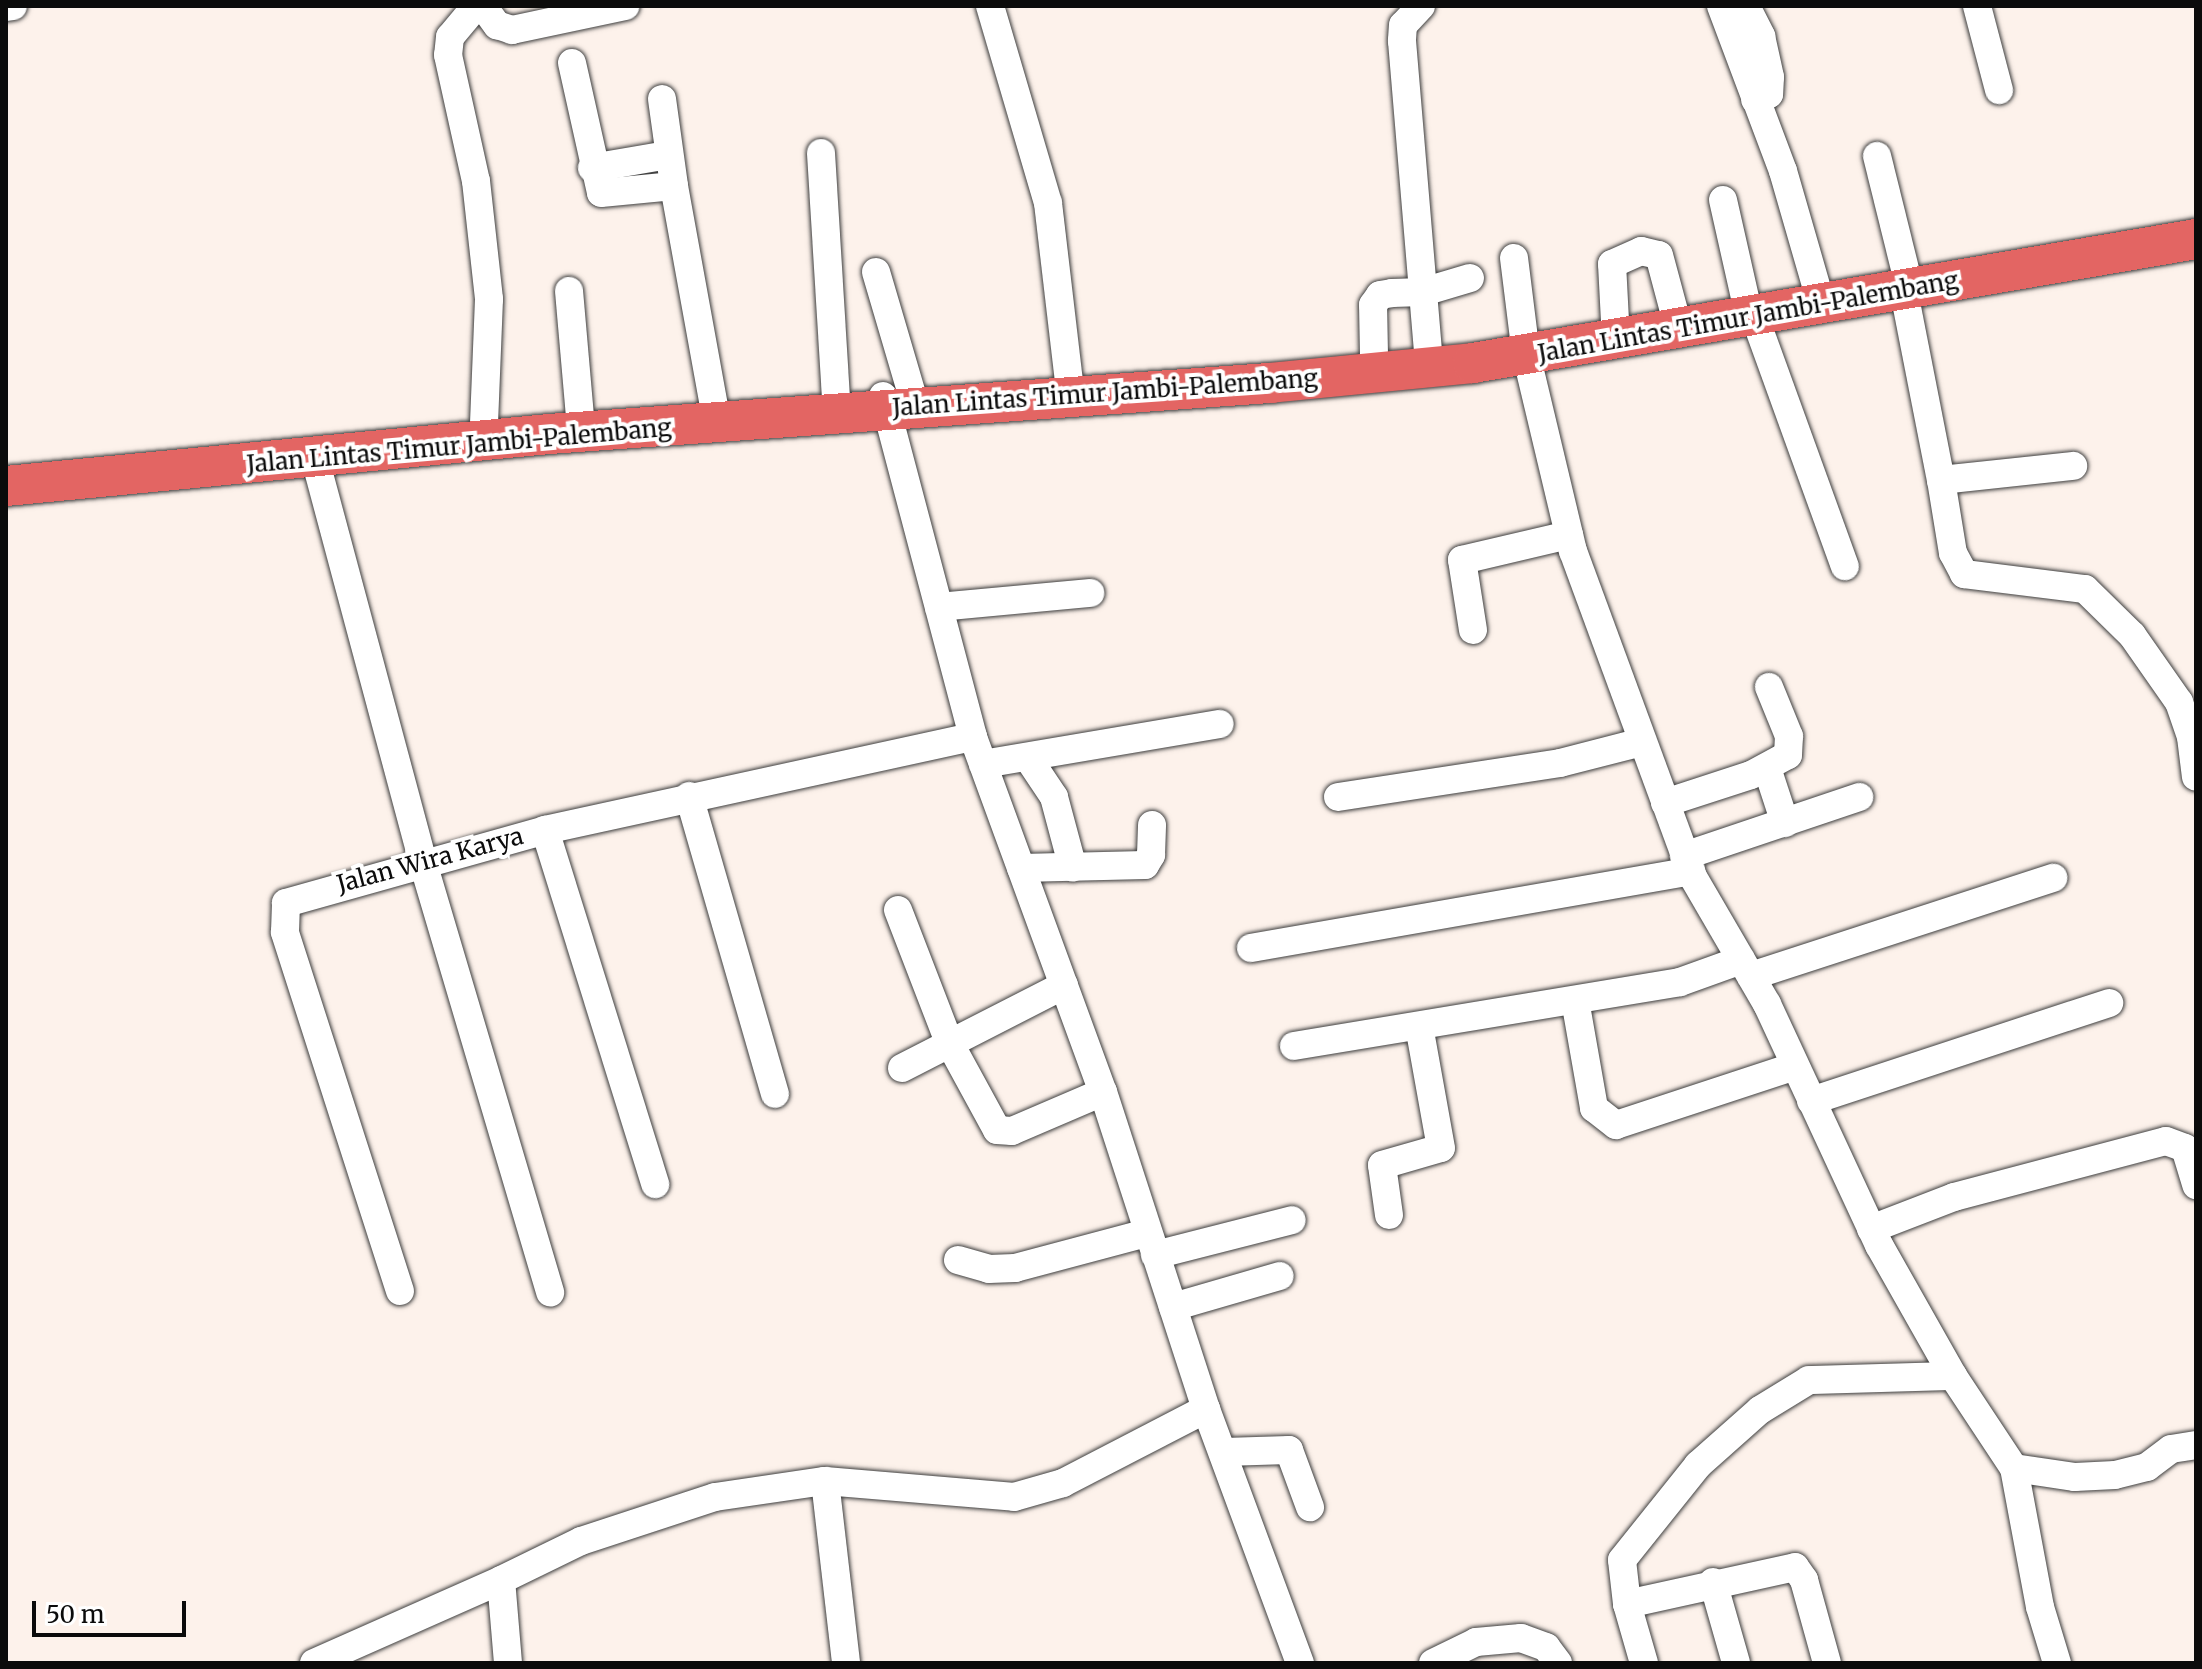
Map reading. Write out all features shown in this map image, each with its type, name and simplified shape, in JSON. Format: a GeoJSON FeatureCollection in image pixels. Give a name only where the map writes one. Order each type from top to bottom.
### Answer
{"type":"FeatureCollection","features":[{"type":"Feature","properties":{"kind":"highway","name":"Jalan Lintas Timur Jambi-Palembang"},"geometry":{"type":"LineString","coordinates":[[6,464],[714,406],[1270,383],[1525,346],[1750,308],[1905,280],[2196,219]]}},
{"type":"Feature","properties":{"kind":"highway","name":"Jalan Lintas Timur Jambi-Palembang"},"geometry":{"type":"LineString","coordinates":[[6,486],[315,459],[1069,381],[1374,355],[1525,346],[1615,321],[1674,311],[1750,308],[1816,285],[1905,280],[2196,239]]}},
{"type":"Feature","properties":{"kind":"street"},"geometry":{"type":"LineString","coordinates":[[6,7],[13,6]]}},
{"type":"Feature","properties":{"kind":"street"},"geometry":{"type":"LineString","coordinates":[[476,6],[450,37],[448,55],[476,181],[487,284],[484,425]]}},
{"type":"Feature","properties":{"kind":"street"},"geometry":{"type":"LineString","coordinates":[[483,6],[497,25],[512,30],[587,10],[625,6]]}},
{"type":"Feature","properties":{"kind":"street"},"geometry":{"type":"LineString","coordinates":[[990,6],[1040,163],[1069,381]]}},
{"type":"Feature","properties":{"kind":"street"},"geometry":{"type":"LineString","coordinates":[[1421,6],[1403,25],[1402,41],[1428,351]]}},
{"type":"Feature","properties":{"kind":"street"},"geometry":{"type":"LineString","coordinates":[[1721,6],[1798,217],[1816,285]]}},
{"type":"Feature","properties":{"kind":"street"},"geometry":{"type":"LineString","coordinates":[[1746,6],[1761,36],[1770,77],[1769,94],[1755,100]]}},
{"type":"Feature","properties":{"kind":"street"},"geometry":{"type":"LineString","coordinates":[[1977,6],[1999,90]]}},
{"type":"Feature","properties":{"kind":"street"},"geometry":{"type":"LineString","coordinates":[[572,63],[592,168],[606,196],[674,186]]}},
{"type":"Feature","properties":{"kind":"street"},"geometry":{"type":"LineString","coordinates":[[662,99],[668,155],[714,406]]}},
{"type":"Feature","properties":{"kind":"street"},"geometry":{"type":"LineString","coordinates":[[821,153],[836,399]]}},
{"type":"Feature","properties":{"kind":"street"},"geometry":{"type":"LineString","coordinates":[[592,168],[668,155]]}},
{"type":"Feature","properties":{"kind":"street"},"geometry":{"type":"LineString","coordinates":[[1877,156],[1905,280],[1953,553],[1964,574],[2070,585],[2104,602],[2179,702],[2191,737],[2196,777]]}},
{"type":"Feature","properties":{"kind":"street"},"geometry":{"type":"LineString","coordinates":[[1723,200],[1750,308],[1845,566]]}},
{"type":"Feature","properties":{"kind":"street"},"geometry":{"type":"LineString","coordinates":[[1615,321],[1612,264],[1641,251],[1659,255],[1674,311]]}},
{"type":"Feature","properties":{"kind":"street"},"geometry":{"type":"LineString","coordinates":[[1514,258],[1525,346],[1569,535],[1688,864],[1746,968],[1881,1246],[1953,1376],[2014,1468],[2040,1607],[2057,1663]]}},
{"type":"Feature","properties":{"kind":"street"},"geometry":{"type":"LineString","coordinates":[[876,272],[894,400],[939,607],[973,737],[1103,1092],[1206,1409],[1300,1663]]}},
{"type":"Feature","properties":{"kind":"street"},"geometry":{"type":"LineString","coordinates":[[1374,355],[1376,298],[1423,292],[1470,278]]}},
{"type":"Feature","properties":{"kind":"street"},"geometry":{"type":"LineString","coordinates":[[569,291],[580,418]]}},
{"type":"Feature","properties":{"kind":"street"},"geometry":{"type":"LineString","coordinates":[[315,459],[423,863],[550,1293]]}},
{"type":"Feature","properties":{"kind":"street"},"geometry":{"type":"LineString","coordinates":[[1941,480],[2073,466]]}},
{"type":"Feature","properties":{"kind":"street"},"geometry":{"type":"LineString","coordinates":[[1473,630],[1462,560],[1569,535]]}},
{"type":"Feature","properties":{"kind":"street"},"geometry":{"type":"LineString","coordinates":[[939,607],[1090,593]]}},
{"type":"Feature","properties":{"kind":"street"},"geometry":{"type":"LineString","coordinates":[[1665,803],[1780,763],[1791,748],[1769,687]]}},
{"type":"Feature","properties":{"kind":"street"},"geometry":{"type":"LineString","coordinates":[[983,764],[1220,724]]}},
{"type":"Feature","properties":{"kind":"street","name":"Jalan Wira Karya"},"geometry":{"type":"LineString","coordinates":[[400,1291],[283,916],[286,903],[302,895],[545,830],[689,796],[973,737]]}},
{"type":"Feature","properties":{"kind":"street"},"geometry":{"type":"LineString","coordinates":[[1338,797],[1560,763],[1642,742]]}},
{"type":"Feature","properties":{"kind":"street"},"geometry":{"type":"LineString","coordinates":[[1028,758],[1054,797],[1073,868]]}},
{"type":"Feature","properties":{"kind":"street"},"geometry":{"type":"LineString","coordinates":[[1767,768],[1785,823]]}},
{"type":"Feature","properties":{"kind":"street"},"geometry":{"type":"LineString","coordinates":[[689,796],[775,1094]]}},
{"type":"Feature","properties":{"kind":"street"},"geometry":{"type":"LineString","coordinates":[[1251,948],[1688,864],[1785,823],[1859,797]]}},
{"type":"Feature","properties":{"kind":"street"},"geometry":{"type":"LineString","coordinates":[[1021,868],[1145,865],[1151,855],[1152,825]]}},
{"type":"Feature","properties":{"kind":"street"},"geometry":{"type":"LineString","coordinates":[[545,830],[655,1184]]}},
{"type":"Feature","properties":{"kind":"street"},"geometry":{"type":"LineString","coordinates":[[1294,1046],[1680,982],[1746,968],[2053,878]]}},
{"type":"Feature","properties":{"kind":"street"},"geometry":{"type":"LineString","coordinates":[[898,910],[949,1042],[992,1124],[1004,1133],[1103,1092]]}},
{"type":"Feature","properties":{"kind":"street"},"geometry":{"type":"LineString","coordinates":[[902,1068],[1064,985]]}},
{"type":"Feature","properties":{"kind":"street"},"geometry":{"type":"LineString","coordinates":[[1575,1000],[1594,1108],[1616,1125],[1795,1066]]}},
{"type":"Feature","properties":{"kind":"street"},"geometry":{"type":"LineString","coordinates":[[1811,1101],[2109,1003]]}},
{"type":"Feature","properties":{"kind":"street"},"geometry":{"type":"LineString","coordinates":[[1389,1215],[1382,1165],[1441,1148],[1419,1026]]}},
{"type":"Feature","properties":{"kind":"street"},"geometry":{"type":"LineString","coordinates":[[1881,1246],[1954,1197],[2166,1141],[2185,1148],[2196,1185]]}},
{"type":"Feature","properties":{"kind":"street"},"geometry":{"type":"LineString","coordinates":[[958,1260],[989,1269],[1015,1268],[1292,1220]]}},
{"type":"Feature","properties":{"kind":"street"},"geometry":{"type":"LineString","coordinates":[[1173,1307],[1280,1276]]}},
{"type":"Feature","properties":{"kind":"street"},"geometry":{"type":"LineString","coordinates":[[1644,1663],[1627,1604],[1622,1560],[1629,1546],[1698,1465],[1760,1410],[1809,1380],[1953,1376]]}},
{"type":"Feature","properties":{"kind":"street"},"geometry":{"type":"LineString","coordinates":[[314,1663],[581,1541],[715,1497],[825,1481],[1014,1497],[1063,1483],[1206,1409]]}},
{"type":"Feature","properties":{"kind":"street"},"geometry":{"type":"LineString","coordinates":[[2014,1468],[2075,1477],[2115,1475],[2147,1467],[2171,1449],[2196,1445]]}},
{"type":"Feature","properties":{"kind":"street"},"geometry":{"type":"LineString","coordinates":[[1224,1452],[1289,1450],[1310,1507]]}},
{"type":"Feature","properties":{"kind":"street"},"geometry":{"type":"LineString","coordinates":[[825,1481],[846,1663]]}},
{"type":"Feature","properties":{"kind":"street"},"geometry":{"type":"LineString","coordinates":[[1627,1604],[1713,1582],[1795,1567],[1804,1580],[1827,1663]]}},
{"type":"Feature","properties":{"kind":"street"},"geometry":{"type":"LineString","coordinates":[[501,1580],[508,1663]]}},
{"type":"Feature","properties":{"kind":"street"},"geometry":{"type":"LineString","coordinates":[[1713,1582],[1736,1663]]}},
{"type":"Feature","properties":{"kind":"street"},"geometry":{"type":"LineString","coordinates":[[1433,1663],[1476,1642],[1521,1638],[1546,1647],[1558,1663]]}}]}
